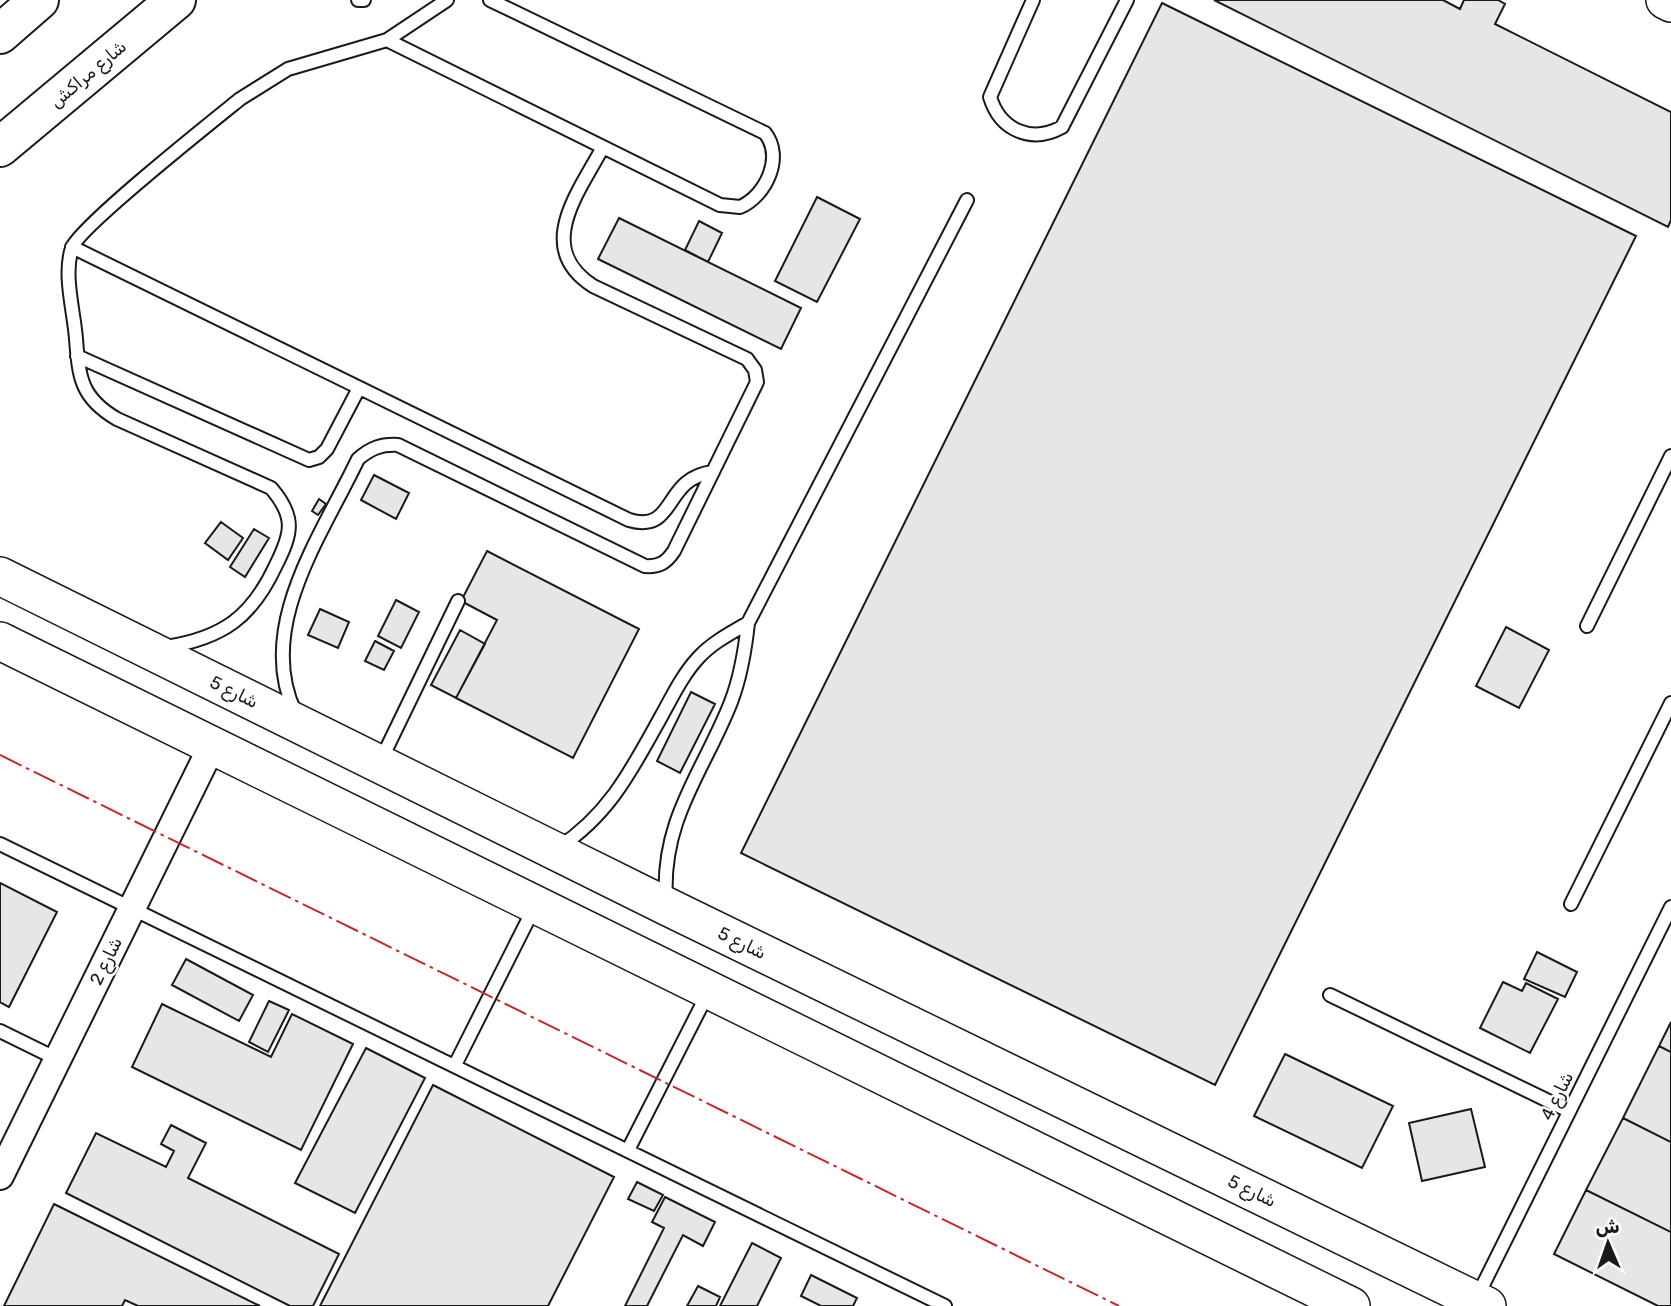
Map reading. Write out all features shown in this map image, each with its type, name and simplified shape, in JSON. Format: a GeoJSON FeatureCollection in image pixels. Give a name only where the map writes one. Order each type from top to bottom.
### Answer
{"type":"FeatureCollection","features":[{"type":"Feature","properties":{"kind":"main road","name":"شارع مراكش"},"geometry":{"type":"LineString","coordinates":[[0,147],[176,0]]}},
{"type":"Feature","properties":{"kind":"street"},"geometry":{"type":"LineString","coordinates":[[1665,0],[1671,3]]}},
{"type":"Feature","properties":{"kind":"street","name":"شارع 5"},"geometry":{"type":"LineString","coordinates":[[0,576],[556,849],[666,906],[1481,1303]]}},
{"type":"Feature","properties":{"kind":"street"},"geometry":{"type":"LineString","coordinates":[[0,641],[1351,1306]]}},
{"type":"Feature","properties":{"kind":"street","name":"شارع 2"},"geometry":{"type":"LineString","coordinates":[[0,1176],[212,746]]}},
{"type":"Feature","properties":{"kind":"street"},"geometry":{"type":"LineString","coordinates":[[420,847],[419,831],[425,816],[436,805],[450,798]]}},
{"type":"Feature","properties":{"kind":"lane"},"geometry":{"type":"LineString","coordinates":[[358,0],[364,0]]}},
{"type":"Feature","properties":{"kind":"lane"},"geometry":{"type":"LineString","coordinates":[[144,647],[189,643],[210,635],[253,607],[288,541],[290,522],[284,503],[271,488],[99,409],[86,393],[77,356],[69,271],[72,247],[93,222],[264,82],[288,69],[387,40],[447,0]]}},
{"type":"Feature","properties":{"kind":"lane"},"geometry":{"type":"LineString","coordinates":[[387,40],[730,208],[749,203],[757,195],[773,166],[775,154],[772,142],[765,133],[490,0]]}},
{"type":"Feature","properties":{"kind":"lane"},"geometry":{"type":"LineString","coordinates":[[1033,0],[990,97],[995,112],[1006,123],[1029,134],[1046,136],[1062,127],[1127,0]]}},
{"type":"Feature","properties":{"kind":"lane"},"geometry":{"type":"LineString","coordinates":[[300,724],[282,670],[281,650],[286,612],[358,459],[369,449],[383,444],[398,445],[645,566],[657,566],[667,561],[752,394],[757,382],[755,369],[747,359],[735,352],[593,286],[568,264],[563,249],[563,227],[603,147]]}},
{"type":"Feature","properties":{"kind":"lane"},"geometry":{"type":"LineString","coordinates":[[666,906],[664,876],[671,836],[692,779],[733,696],[745,652],[748,623],[967,200]]}},
{"type":"Feature","properties":{"kind":"lane"},"geometry":{"type":"LineString","coordinates":[[72,247],[642,523],[655,520],[666,511],[687,480],[699,474],[713,472]]}},
{"type":"Feature","properties":{"kind":"lane"},"geometry":{"type":"LineString","coordinates":[[77,356],[309,460],[319,457],[327,449],[359,388]]}},
{"type":"Feature","properties":{"kind":"lane"},"geometry":{"type":"LineString","coordinates":[[1587,626],[1671,456]]}},
{"type":"Feature","properties":{"kind":"lane"},"geometry":{"type":"LineString","coordinates":[[379,762],[458,601]]}},
{"type":"Feature","properties":{"kind":"lane"},"geometry":{"type":"LineString","coordinates":[[556,849],[581,833],[603,812],[638,760],[682,678],[701,656],[723,637],[748,623]]}},
{"type":"Feature","properties":{"kind":"lane"},"geometry":{"type":"LineString","coordinates":[[1571,904],[1671,702]]}},
{"type":"Feature","properties":{"kind":"lane"},"geometry":{"type":"LineString","coordinates":[[0,844],[944,1306]]}},
{"type":"Feature","properties":{"kind":"lane"},"geometry":{"type":"LineString","coordinates":[[455,1065],[536,904]]}},
{"type":"Feature","properties":{"kind":"lane","name":"شارع 4"},"geometry":{"type":"LineString","coordinates":[[1481,1303],[1570,1111],[1671,907]]}},
{"type":"Feature","properties":{"kind":"lane"},"geometry":{"type":"LineString","coordinates":[[628,1150],[710,990]]}},
{"type":"Feature","properties":{"kind":"lane"},"geometry":{"type":"LineString","coordinates":[[1330,995],[1570,1111]]}},
{"type":"Feature","properties":{"kind":"lane"},"geometry":{"type":"LineString","coordinates":[[0,1031],[57,1059]]}},
{"type":"Feature","properties":{"kind":"building"},"geometry":{"type":"Polygon","coordinates":[[[1214,0],[1443,0],[1460,9],[1464,0],[1498,0],[1505,4],[1495,24],[1671,112],[1671,220],[1668,227],[1214,0]]]}},
{"type":"Feature","properties":{"kind":"building"},"geometry":{"type":"Polygon","coordinates":[[[1162,3],[1636,236],[1215,1085],[741,853],[1162,3]]]}},
{"type":"Feature","properties":{"kind":"building"},"geometry":{"type":"Polygon","coordinates":[[[817,197],[860,219],[817,302],[775,281],[817,197]]]}},
{"type":"Feature","properties":{"kind":"building"},"geometry":{"type":"Polygon","coordinates":[[[619,218],[801,308],[781,349],[598,259],[619,218]]]}},
{"type":"Feature","properties":{"kind":"building"},"geometry":{"type":"Polygon","coordinates":[[[699,221],[722,233],[708,262],[685,250],[699,221]]]}},
{"type":"Feature","properties":{"kind":"building"},"geometry":{"type":"Polygon","coordinates":[[[374,475],[409,493],[396,519],[361,500],[374,475]]]}},
{"type":"Feature","properties":{"kind":"building"},"geometry":{"type":"Polygon","coordinates":[[[319,499],[326,504],[318,515],[312,511],[319,499]]]}},
{"type":"Feature","properties":{"kind":"building"},"geometry":{"type":"Polygon","coordinates":[[[221,522],[243,538],[228,560],[205,543],[221,522]]]}},
{"type":"Feature","properties":{"kind":"building"},"geometry":{"type":"Polygon","coordinates":[[[254,529],[269,538],[245,577],[230,567],[254,529]]]}},
{"type":"Feature","properties":{"kind":"building"},"geometry":{"type":"Polygon","coordinates":[[[487,551],[639,629],[573,758],[456,698],[497,620],[461,601],[487,551]]]}},
{"type":"Feature","properties":{"kind":"building"},"geometry":{"type":"Polygon","coordinates":[[[396,600],[419,612],[401,648],[378,636],[396,600]]]}},
{"type":"Feature","properties":{"kind":"building"},"geometry":{"type":"Polygon","coordinates":[[[320,609],[349,622],[338,648],[308,635],[320,609]]]}},
{"type":"Feature","properties":{"kind":"building"},"geometry":{"type":"Polygon","coordinates":[[[1506,627],[1549,650],[1519,708],[1476,686],[1506,627]]]}},
{"type":"Feature","properties":{"kind":"building"},"geometry":{"type":"Polygon","coordinates":[[[460,630],[485,644],[456,698],[431,685],[460,630]]]}},
{"type":"Feature","properties":{"kind":"building"},"geometry":{"type":"Polygon","coordinates":[[[375,641],[394,651],[384,670],[365,661],[375,641]]]}},
{"type":"Feature","properties":{"kind":"building"},"geometry":{"type":"Polygon","coordinates":[[[691,692],[715,704],[680,773],[657,761],[691,692]]]}},
{"type":"Feature","properties":{"kind":"building"},"geometry":{"type":"Polygon","coordinates":[[[0,883],[57,912],[9,1007],[0,1002],[0,883]]]}},
{"type":"Feature","properties":{"kind":"building"},"geometry":{"type":"Polygon","coordinates":[[[1537,952],[1577,972],[1565,997],[1524,979],[1537,952]]]}},
{"type":"Feature","properties":{"kind":"building"},"geometry":{"type":"Polygon","coordinates":[[[186,959],[253,995],[239,1021],[172,985],[186,959]]]}},
{"type":"Feature","properties":{"kind":"building"},"geometry":{"type":"Polygon","coordinates":[[[1503,982],[1522,991],[1526,983],[1558,999],[1530,1053],[1480,1028],[1503,982]]]}},
{"type":"Feature","properties":{"kind":"building"},"geometry":{"type":"Polygon","coordinates":[[[269,1001],[289,1010],[268,1052],[249,1042],[269,1001]]]}},
{"type":"Feature","properties":{"kind":"building"},"geometry":{"type":"Polygon","coordinates":[[[162,1004],[271,1057],[292,1014],[353,1044],[301,1150],[132,1067],[162,1004]]]}},
{"type":"Feature","properties":{"kind":"building"},"geometry":{"type":"Polygon","coordinates":[[[1671,1022],[1671,1052],[1659,1046],[1671,1022]]]}},
{"type":"Feature","properties":{"kind":"building"},"geometry":{"type":"Polygon","coordinates":[[[1659,1046],[1671,1052],[1671,1142],[1623,1118],[1659,1046]]]}},
{"type":"Feature","properties":{"kind":"building"},"geometry":{"type":"Polygon","coordinates":[[[366,1048],[425,1078],[355,1213],[295,1183],[366,1048]]]}},
{"type":"Feature","properties":{"kind":"building"},"geometry":{"type":"Polygon","coordinates":[[[1285,1054],[1393,1106],[1362,1168],[1254,1116],[1285,1054]]]}},
{"type":"Feature","properties":{"kind":"building"},"geometry":{"type":"Polygon","coordinates":[[[433,1085],[614,1177],[548,1306],[320,1306],[433,1085]]]}},
{"type":"Feature","properties":{"kind":"building"},"geometry":{"type":"Polygon","coordinates":[[[1471,1109],[1485,1167],[1422,1181],[1409,1123],[1471,1109]]]}},
{"type":"Feature","properties":{"kind":"building"},"geometry":{"type":"Polygon","coordinates":[[[1623,1118],[1671,1142],[1671,1232],[1586,1190],[1623,1118]]]}},
{"type":"Feature","properties":{"kind":"building"},"geometry":{"type":"Polygon","coordinates":[[[171,1125],[206,1143],[188,1178],[339,1254],[313,1306],[290,1306],[66,1193],[96,1133],[166,1167],[174,1151],[161,1144],[171,1125]]]}},
{"type":"Feature","properties":{"kind":"building"},"geometry":{"type":"Polygon","coordinates":[[[637,1182],[663,1195],[654,1211],[628,1199],[637,1182]]]}},
{"type":"Feature","properties":{"kind":"building"},"geometry":{"type":"Polygon","coordinates":[[[1586,1190],[1671,1232],[1671,1306],[1658,1306],[1554,1254],[1586,1190]]]}},
{"type":"Feature","properties":{"kind":"building"},"geometry":{"type":"Polygon","coordinates":[[[665,1197],[715,1222],[703,1246],[683,1235],[647,1306],[625,1306],[664,1228],[652,1222],[665,1197]]]}},
{"type":"Feature","properties":{"kind":"building"},"geometry":{"type":"Polygon","coordinates":[[[54,1204],[260,1306],[138,1306],[125,1300],[122,1306],[4,1306],[54,1204]]]}},
{"type":"Feature","properties":{"kind":"building"},"geometry":{"type":"Polygon","coordinates":[[[752,1243],[781,1258],[757,1306],[720,1306],[752,1243]]]}},
{"type":"Feature","properties":{"kind":"building"},"geometry":{"type":"Polygon","coordinates":[[[811,1275],[857,1298],[853,1306],[821,1306],[801,1296],[811,1275]]]}},
{"type":"Feature","properties":{"kind":"building"},"geometry":{"type":"Polygon","coordinates":[[[698,1286],[720,1297],[716,1306],[687,1306],[698,1286]]]}},
{"type":"Feature","properties":{"kind":"power"},"geometry":{"type":"LineString","coordinates":[[0,755],[1119,1306]]}}]}
